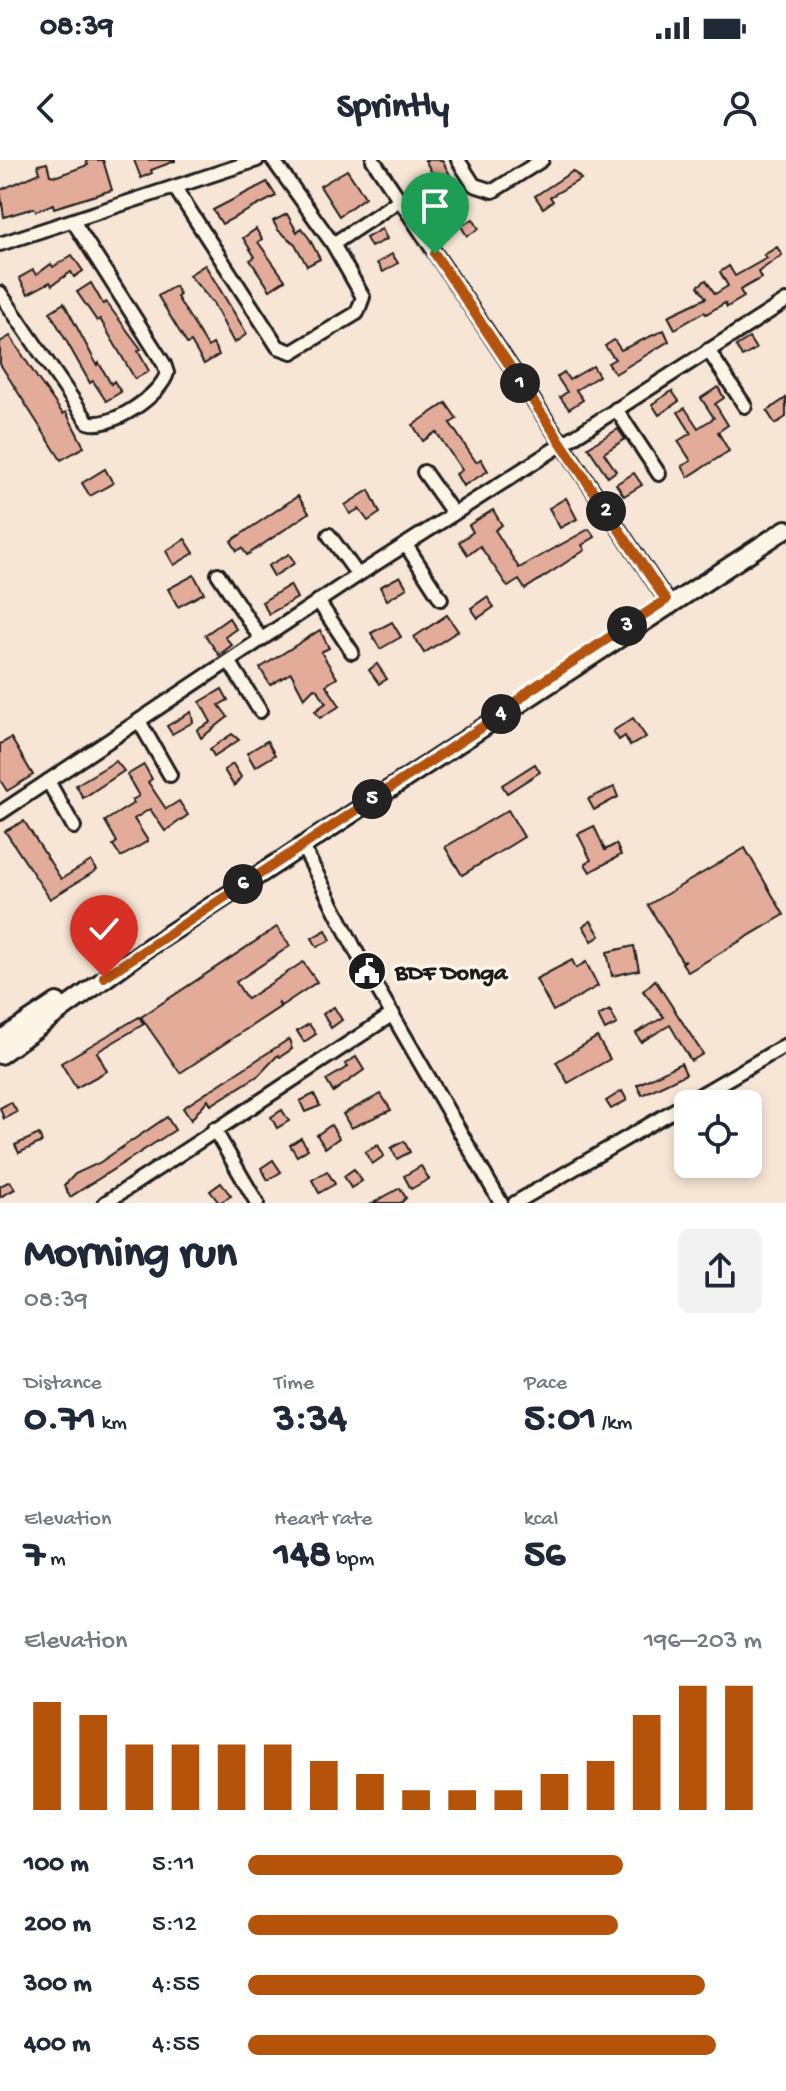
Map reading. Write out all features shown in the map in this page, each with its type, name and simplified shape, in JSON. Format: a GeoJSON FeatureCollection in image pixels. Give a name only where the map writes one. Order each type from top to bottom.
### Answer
{"type":"FeatureCollection","features":[{"type":"Feature","properties":{"kind":"main road"},"geometry":{"type":"LineString","coordinates":[[669,603],[786,520]]}},
{"type":"Feature","properties":{"kind":"main road"},"geometry":{"type":"LineString","coordinates":[[1,1049],[80,999],[104,977],[302,845],[786,529]]}},
{"type":"Feature","properties":{"kind":"street"},"geometry":{"type":"LineString","coordinates":[[0,244],[257,160]]}},
{"type":"Feature","properties":{"kind":"street"},"geometry":{"type":"LineString","coordinates":[[175,188],[278,347],[286,353],[310,343],[357,313],[362,305],[361,292],[333,244],[273,160]]}},
{"type":"Feature","properties":{"kind":"street"},"geometry":{"type":"LineString","coordinates":[[373,160],[669,603]]}},
{"type":"Feature","properties":{"kind":"street"},"geometry":{"type":"LineString","coordinates":[[458,160],[474,185],[493,191],[542,160]]}},
{"type":"Feature","properties":{"kind":"street"},"geometry":{"type":"LineString","coordinates":[[333,244],[398,201]]}},
{"type":"Feature","properties":{"kind":"street"},"geometry":{"type":"LineString","coordinates":[[0,293],[88,422],[101,425],[112,422],[160,388],[167,373],[164,364],[73,221]]}},
{"type":"Feature","properties":{"kind":"street"},"geometry":{"type":"LineString","coordinates":[[0,813],[453,513],[786,301]]}},
{"type":"Feature","properties":{"kind":"street"},"geometry":{"type":"LineString","coordinates":[[708,350],[745,406]]}},
{"type":"Feature","properties":{"kind":"street"},"geometry":{"type":"LineString","coordinates":[[616,409],[659,474]]}},
{"type":"Feature","properties":{"kind":"street"},"geometry":{"type":"LineString","coordinates":[[424,472],[453,513]]}},
{"type":"Feature","properties":{"kind":"street"},"geometry":{"type":"LineString","coordinates":[[329,535],[358,575]]}},
{"type":"Feature","properties":{"kind":"street"},"geometry":{"type":"LineString","coordinates":[[406,545],[441,599]]}},
{"type":"Feature","properties":{"kind":"street"},"geometry":{"type":"LineString","coordinates":[[218,574],[261,639]]}},
{"type":"Feature","properties":{"kind":"street"},"geometry":{"type":"LineString","coordinates":[[318,601],[352,652]]}},
{"type":"Feature","properties":{"kind":"street"},"geometry":{"type":"LineString","coordinates":[[229,661],[260,711]]}},
{"type":"Feature","properties":{"kind":"street"},"geometry":{"type":"LineString","coordinates":[[139,721],[170,775]]}},
{"type":"Feature","properties":{"kind":"street"},"geometry":{"type":"LineString","coordinates":[[48,781],[74,827]]}},
{"type":"Feature","properties":{"kind":"street"},"geometry":{"type":"LineString","coordinates":[[302,845],[358,955],[501,1203]]}},
{"type":"Feature","properties":{"kind":"street"},"geometry":{"type":"LineString","coordinates":[[105,1203],[393,1014]]}},
{"type":"Feature","properties":{"kind":"street"},"geometry":{"type":"LineString","coordinates":[[515,1203],[786,1045]]}},
{"type":"Feature","properties":{"kind":"street"},"geometry":{"type":"LineString","coordinates":[[214,1129],[257,1203]]}},
{"type":"Feature","properties":{"kind":"building"},"geometry":{"type":"Polygon","coordinates":[[[86,160],[103,160],[112,190],[54,208],[53,204],[36,211],[34,208],[4,217],[0,190],[40,173],[38,165],[47,163],[50,175],[57,176],[88,165],[86,160]]]}},
{"type":"Feature","properties":{"kind":"building"},"geometry":{"type":"Polygon","coordinates":[[[134,160],[175,161],[151,170],[152,173],[141,178],[134,160]]]}},
{"type":"Feature","properties":{"kind":"building"},"geometry":{"type":"Polygon","coordinates":[[[425,160],[442,160],[450,175],[437,182],[425,160]]]}},
{"type":"Feature","properties":{"kind":"building"},"geometry":{"type":"Polygon","coordinates":[[[347,170],[365,197],[339,216],[320,186],[347,170]]]}},
{"type":"Feature","properties":{"kind":"building"},"geometry":{"type":"Polygon","coordinates":[[[573,171],[581,179],[550,197],[553,201],[543,208],[535,196],[573,171]]]}},
{"type":"Feature","properties":{"kind":"building"},"geometry":{"type":"Polygon","coordinates":[[[267,182],[276,196],[222,224],[213,210],[267,182]]]}},
{"type":"Feature","properties":{"kind":"building"},"geometry":{"type":"Polygon","coordinates":[[[456,195],[463,206],[451,213],[444,202],[456,195]]]}},
{"type":"Feature","properties":{"kind":"building"},"geometry":{"type":"Polygon","coordinates":[[[287,214],[297,232],[301,228],[309,238],[320,259],[307,266],[295,244],[278,230],[273,221],[287,214]]]}},
{"type":"Feature","properties":{"kind":"building"},"geometry":{"type":"Polygon","coordinates":[[[473,219],[479,229],[467,236],[461,226],[473,219]]]}},
{"type":"Feature","properties":{"kind":"building"},"geometry":{"type":"Polygon","coordinates":[[[256,229],[262,239],[258,242],[285,280],[270,290],[250,260],[255,257],[243,238],[256,229]]]}},
{"type":"Feature","properties":{"kind":"building"},"geometry":{"type":"Polygon","coordinates":[[[382,229],[387,239],[371,247],[366,238],[382,229]]]}},
{"type":"Feature","properties":{"kind":"building"},"geometry":{"type":"Polygon","coordinates":[[[777,247],[782,255],[758,272],[761,278],[740,290],[744,297],[727,307],[725,303],[706,314],[704,312],[675,329],[668,316],[706,298],[698,286],[706,280],[715,294],[728,286],[720,272],[729,266],[735,276],[767,258],[764,255],[777,247]]]}},
{"type":"Feature","properties":{"kind":"building"},"geometry":{"type":"Polygon","coordinates":[[[392,254],[398,263],[383,272],[377,263],[392,254]]]}},
{"type":"Feature","properties":{"kind":"building"},"geometry":{"type":"Polygon","coordinates":[[[72,255],[83,271],[74,277],[71,272],[52,285],[50,282],[28,294],[19,278],[33,270],[36,275],[72,255]]]}},
{"type":"Feature","properties":{"kind":"building"},"geometry":{"type":"Polygon","coordinates":[[[205,265],[247,334],[234,343],[213,303],[189,275],[205,265]]]}},
{"type":"Feature","properties":{"kind":"building"},"geometry":{"type":"Polygon","coordinates":[[[91,283],[103,304],[106,302],[141,349],[138,351],[149,371],[135,379],[100,319],[97,321],[77,292],[91,283]]]}},
{"type":"Feature","properties":{"kind":"building"},"geometry":{"type":"Polygon","coordinates":[[[175,286],[180,295],[177,297],[208,347],[213,344],[219,355],[204,364],[191,342],[187,344],[158,296],[175,286]]]}},
{"type":"Feature","properties":{"kind":"building"},"geometry":{"type":"Polygon","coordinates":[[[64,303],[97,365],[99,363],[111,384],[114,381],[121,392],[106,401],[93,381],[90,383],[50,312],[64,303]]]}},
{"type":"Feature","properties":{"kind":"building"},"geometry":{"type":"Polygon","coordinates":[[[664,330],[669,341],[615,374],[608,363],[615,359],[605,346],[614,340],[621,350],[664,330]]]}},
{"type":"Feature","properties":{"kind":"building"},"geometry":{"type":"Polygon","coordinates":[[[10,336],[63,414],[66,412],[84,447],[61,460],[0,364],[0,342],[10,336]]]}},
{"type":"Feature","properties":{"kind":"building"},"geometry":{"type":"Polygon","coordinates":[[[749,338],[756,349],[742,357],[736,346],[749,338]]]}},
{"type":"Feature","properties":{"kind":"building"},"geometry":{"type":"Polygon","coordinates":[[[593,366],[599,376],[576,390],[583,400],[569,409],[560,397],[567,392],[557,377],[564,372],[569,380],[593,366]]]}},
{"type":"Feature","properties":{"kind":"building"},"geometry":{"type":"Polygon","coordinates":[[[718,387],[724,398],[715,404],[728,425],[718,432],[729,451],[688,477],[682,466],[691,461],[678,441],[691,433],[678,412],[685,408],[698,428],[714,418],[701,398],[718,387]]]}},
{"type":"Feature","properties":{"kind":"building"},"geometry":{"type":"Polygon","coordinates":[[[672,391],[679,401],[659,415],[652,404],[672,391]]]}},
{"type":"Feature","properties":{"kind":"building"},"geometry":{"type":"Polygon","coordinates":[[[786,398],[786,417],[775,424],[767,411],[786,398]]]}},
{"type":"Feature","properties":{"kind":"building"},"geometry":{"type":"Polygon","coordinates":[[[446,403],[457,419],[450,423],[476,462],[481,459],[488,471],[463,486],[456,474],[462,470],[436,432],[423,441],[413,425],[446,403]]]}},
{"type":"Feature","properties":{"kind":"building"},"geometry":{"type":"Polygon","coordinates":[[[618,429],[625,439],[604,453],[616,471],[608,477],[588,447],[618,429]]]}},
{"type":"Feature","properties":{"kind":"building"},"geometry":{"type":"Polygon","coordinates":[[[105,469],[113,483],[90,496],[82,483],[105,469]]]}},
{"type":"Feature","properties":{"kind":"building"},"geometry":{"type":"Polygon","coordinates":[[[634,473],[642,485],[624,496],[616,484],[634,473]]]}},
{"type":"Feature","properties":{"kind":"building"},"geometry":{"type":"Polygon","coordinates":[[[369,490],[380,513],[368,521],[359,509],[350,514],[345,505],[369,490]]]}},
{"type":"Feature","properties":{"kind":"building"},"geometry":{"type":"Polygon","coordinates":[[[298,496],[309,513],[247,555],[242,548],[237,551],[231,541],[298,496]]]}},
{"type":"Feature","properties":{"kind":"building"},"geometry":{"type":"Polygon","coordinates":[[[566,498],[577,519],[560,528],[549,508],[566,498]]]}},
{"type":"Feature","properties":{"kind":"building"},"geometry":{"type":"Polygon","coordinates":[[[493,510],[502,525],[495,530],[519,568],[589,529],[595,537],[582,545],[585,550],[525,589],[519,580],[508,587],[480,546],[468,555],[459,542],[473,532],[469,525],[493,510]]]}},
{"type":"Feature","properties":{"kind":"building"},"geometry":{"type":"Polygon","coordinates":[[[185,539],[194,553],[174,565],[166,551],[185,539]]]}},
{"type":"Feature","properties":{"kind":"building"},"geometry":{"type":"Polygon","coordinates":[[[289,554],[295,563],[274,576],[268,566],[289,554]]]}},
{"type":"Feature","properties":{"kind":"building"},"geometry":{"type":"Polygon","coordinates":[[[194,575],[204,593],[178,607],[168,589],[194,575]]]}},
{"type":"Feature","properties":{"kind":"building"},"geometry":{"type":"Polygon","coordinates":[[[400,576],[407,588],[387,600],[380,587],[400,576]]]}},
{"type":"Feature","properties":{"kind":"building"},"geometry":{"type":"Polygon","coordinates":[[[290,585],[297,598],[269,614],[262,602],[290,585]]]}},
{"type":"Feature","properties":{"kind":"building"},"geometry":{"type":"Polygon","coordinates":[[[487,597],[494,607],[478,618],[471,608],[487,597]]]}},
{"type":"Feature","properties":{"kind":"building"},"geometry":{"type":"Polygon","coordinates":[[[447,615],[458,631],[424,653],[414,637],[447,615]]]}},
{"type":"Feature","properties":{"kind":"building"},"geometry":{"type":"Polygon","coordinates":[[[229,618],[236,629],[225,637],[232,645],[219,655],[205,635],[229,618]]]}},
{"type":"Feature","properties":{"kind":"building"},"geometry":{"type":"Polygon","coordinates":[[[392,622],[401,637],[380,649],[371,633],[392,622]]]}},
{"type":"Feature","properties":{"kind":"building"},"geometry":{"type":"Polygon","coordinates":[[[320,630],[329,648],[321,652],[337,678],[326,685],[340,706],[320,718],[315,711],[326,703],[318,690],[314,688],[304,698],[291,673],[270,685],[260,668],[320,630]]]}},
{"type":"Feature","properties":{"kind":"building"},"geometry":{"type":"Polygon","coordinates":[[[377,664],[387,679],[379,684],[369,670],[377,664]]]}},
{"type":"Feature","properties":{"kind":"building"},"geometry":{"type":"Polygon","coordinates":[[[222,689],[228,700],[219,705],[228,717],[201,738],[197,730],[211,722],[200,702],[222,689]]]}},
{"type":"Feature","properties":{"kind":"building"},"geometry":{"type":"Polygon","coordinates":[[[191,712],[193,722],[172,734],[167,726],[191,712]]]}},
{"type":"Feature","properties":{"kind":"building"},"geometry":{"type":"Polygon","coordinates":[[[633,718],[646,737],[630,746],[625,736],[619,740],[613,731],[633,718]]]}},
{"type":"Feature","properties":{"kind":"building"},"geometry":{"type":"Polygon","coordinates":[[[232,734],[239,740],[214,756],[210,749],[232,734]]]}},
{"type":"Feature","properties":{"kind":"building"},"geometry":{"type":"Polygon","coordinates":[[[11,738],[33,775],[7,791],[0,780],[0,744],[11,738]]]}},
{"type":"Feature","properties":{"kind":"building"},"geometry":{"type":"Polygon","coordinates":[[[267,741],[275,755],[255,767],[247,753],[267,741]]]}},
{"type":"Feature","properties":{"kind":"building"},"geometry":{"type":"Polygon","coordinates":[[[116,761],[124,771],[83,798],[76,785],[116,761]]]}},
{"type":"Feature","properties":{"kind":"building"},"geometry":{"type":"Polygon","coordinates":[[[233,764],[241,777],[234,786],[224,770],[233,764]]]}},
{"type":"Feature","properties":{"kind":"building"},"geometry":{"type":"Polygon","coordinates":[[[535,764],[540,772],[507,793],[502,785],[535,764]]]}},
{"type":"Feature","properties":{"kind":"building"},"geometry":{"type":"Polygon","coordinates":[[[144,765],[152,779],[148,782],[166,809],[179,801],[188,815],[165,831],[150,809],[134,819],[148,841],[121,857],[113,845],[117,842],[105,821],[134,803],[132,800],[139,796],[127,775],[144,765]]]}},
{"type":"Feature","properties":{"kind":"building"},"geometry":{"type":"Polygon","coordinates":[[[614,787],[618,797],[594,810],[588,799],[614,787]]]}},
{"type":"Feature","properties":{"kind":"building"},"geometry":{"type":"Polygon","coordinates":[[[508,810],[524,837],[462,875],[445,847],[508,810]]]}},
{"type":"Feature","properties":{"kind":"building"},"geometry":{"type":"Polygon","coordinates":[[[24,821],[61,879],[91,861],[97,870],[50,899],[5,831],[24,821]]]}},
{"type":"Feature","properties":{"kind":"building"},"geometry":{"type":"Polygon","coordinates":[[[594,826],[605,850],[616,844],[621,855],[590,872],[585,864],[591,860],[578,834],[594,826]]]}},
{"type":"Feature","properties":{"kind":"building"},"geometry":{"type":"Polygon","coordinates":[[[745,848],[784,915],[688,972],[682,963],[686,960],[682,961],[648,905],[745,848]]]}},
{"type":"Feature","properties":{"kind":"building"},"geometry":{"type":"Polygon","coordinates":[[[591,921],[600,936],[592,941],[583,926],[591,921]]]}},
{"type":"Feature","properties":{"kind":"building"},"geometry":{"type":"Polygon","coordinates":[[[277,927],[290,946],[236,982],[247,999],[303,962],[317,982],[281,1006],[278,1002],[280,1007],[180,1073],[141,1017],[277,927]]]}},
{"type":"Feature","properties":{"kind":"building"},"geometry":{"type":"Polygon","coordinates":[[[326,930],[331,940],[317,947],[312,938],[326,930]]]}},
{"type":"Feature","properties":{"kind":"building"},"geometry":{"type":"Polygon","coordinates":[[[634,946],[639,970],[612,976],[607,952],[634,946]]]}},
{"type":"Feature","properties":{"kind":"building"},"geometry":{"type":"Polygon","coordinates":[[[572,960],[576,968],[586,962],[598,986],[553,1011],[536,979],[572,960]]]}},
{"type":"Feature","properties":{"kind":"building"},"geometry":{"type":"Polygon","coordinates":[[[655,980],[703,1054],[691,1061],[670,1025],[641,1042],[636,1033],[664,1017],[643,991],[655,980]]]}},
{"type":"Feature","properties":{"kind":"building"},"geometry":{"type":"Polygon","coordinates":[[[334,1007],[342,1020],[331,1028],[323,1014],[334,1007]]]}},
{"type":"Feature","properties":{"kind":"building"},"geometry":{"type":"Polygon","coordinates":[[[610,1010],[617,1024],[605,1030],[598,1016],[610,1010]]]}},
{"type":"Feature","properties":{"kind":"building"},"geometry":{"type":"Polygon","coordinates":[[[139,1017],[144,1024],[97,1052],[107,1071],[76,1088],[61,1063],[139,1017]]]}},
{"type":"Feature","properties":{"kind":"building"},"geometry":{"type":"Polygon","coordinates":[[[309,1024],[316,1034],[304,1042],[297,1031],[309,1024]]]}},
{"type":"Feature","properties":{"kind":"building"},"geometry":{"type":"Polygon","coordinates":[[[597,1037],[610,1059],[568,1083],[556,1062],[597,1037]]]}},
{"type":"Feature","properties":{"kind":"building"},"geometry":{"type":"Polygon","coordinates":[[[289,1039],[292,1049],[280,1057],[278,1055],[259,1075],[211,1105],[208,1099],[191,1120],[183,1108],[289,1039]]]}},
{"type":"Feature","properties":{"kind":"building"},"geometry":{"type":"Polygon","coordinates":[[[356,1057],[364,1070],[333,1092],[326,1080],[348,1067],[345,1064],[356,1057]]]}},
{"type":"Feature","properties":{"kind":"building"},"geometry":{"type":"Polygon","coordinates":[[[681,1063],[686,1074],[642,1095],[637,1085],[681,1063]]]}},
{"type":"Feature","properties":{"kind":"building"},"geometry":{"type":"Polygon","coordinates":[[[622,1091],[627,1100],[611,1109],[606,1101],[622,1091]]]}},
{"type":"Feature","properties":{"kind":"building"},"geometry":{"type":"Polygon","coordinates":[[[314,1094],[320,1106],[305,1112],[300,1101],[314,1094]]]}},
{"type":"Feature","properties":{"kind":"building"},"geometry":{"type":"Polygon","coordinates":[[[381,1094],[391,1110],[351,1128],[343,1114],[381,1094]]]}},
{"type":"Feature","properties":{"kind":"building"},"geometry":{"type":"Polygon","coordinates":[[[11,1102],[17,1112],[4,1119],[0,1108],[11,1102]]]}},
{"type":"Feature","properties":{"kind":"building"},"geometry":{"type":"Polygon","coordinates":[[[282,1110],[289,1121],[277,1128],[271,1117],[282,1110]]]}},
{"type":"Feature","properties":{"kind":"building"},"geometry":{"type":"Polygon","coordinates":[[[167,1117],[175,1130],[70,1197],[64,1186],[75,1174],[99,1163],[167,1117]]]}},
{"type":"Feature","properties":{"kind":"building"},"geometry":{"type":"Polygon","coordinates":[[[331,1125],[339,1138],[325,1148],[317,1135],[331,1125]]]}},
{"type":"Feature","properties":{"kind":"building"},"geometry":{"type":"Polygon","coordinates":[[[39,1134],[42,1142],[19,1153],[15,1145],[39,1134]]]}},
{"type":"Feature","properties":{"kind":"building"},"geometry":{"type":"Polygon","coordinates":[[[301,1138],[308,1149],[297,1156],[290,1145],[301,1138]]]}},
{"type":"Feature","properties":{"kind":"building"},"geometry":{"type":"Polygon","coordinates":[[[404,1141],[410,1152],[397,1159],[391,1148],[404,1141]]]}},
{"type":"Feature","properties":{"kind":"building"},"geometry":{"type":"Polygon","coordinates":[[[378,1145],[384,1156],[372,1164],[365,1152],[378,1145]]]}},
{"type":"Feature","properties":{"kind":"building"},"geometry":{"type":"Polygon","coordinates":[[[273,1160],[281,1172],[268,1180],[261,1168],[273,1160]]]}},
{"type":"Feature","properties":{"kind":"building"},"geometry":{"type":"Polygon","coordinates":[[[421,1166],[429,1179],[411,1189],[404,1176],[421,1166]]]}},
{"type":"Feature","properties":{"kind":"building"},"geometry":{"type":"Polygon","coordinates":[[[354,1169],[362,1181],[351,1188],[344,1176],[354,1169]]]}},
{"type":"Feature","properties":{"kind":"building"},"geometry":{"type":"Polygon","coordinates":[[[327,1171],[335,1184],[319,1193],[312,1180],[327,1171]]]}},
{"type":"Feature","properties":{"kind":"building"},"geometry":{"type":"Polygon","coordinates":[[[10,1181],[15,1189],[0,1197],[0,1186],[10,1181]]]}},
{"type":"Feature","properties":{"kind":"building"},"geometry":{"type":"Polygon","coordinates":[[[221,1183],[231,1196],[219,1203],[210,1191],[221,1183]]]}},
{"type":"Feature","properties":{"kind":"building"},"geometry":{"type":"Polygon","coordinates":[[[400,1188],[406,1198],[401,1203],[373,1203],[400,1188]]]}},
{"type":"Feature","properties":{"kind":"place","name":"BDF Donga"},"geometry":{"type":"Point","coordinates":[367,971]}},
{"type":"Feature","properties":{"kind":"route"},"geometry":{"type":"LineString","coordinates":[[104,977],[505,712],[530,690],[666,600],[435,254]]}}]}
